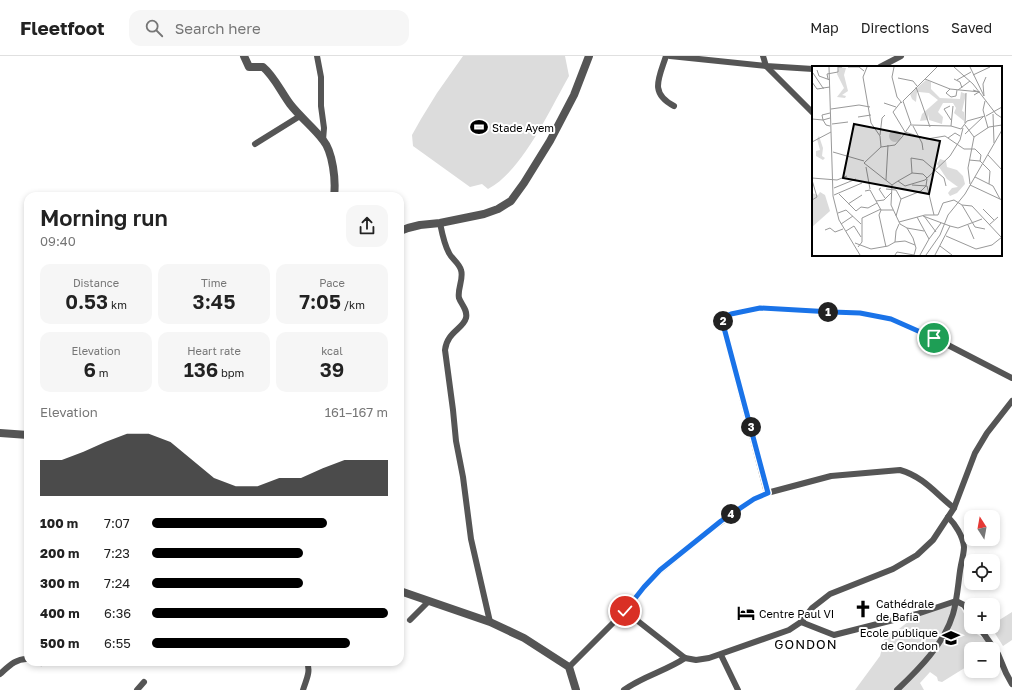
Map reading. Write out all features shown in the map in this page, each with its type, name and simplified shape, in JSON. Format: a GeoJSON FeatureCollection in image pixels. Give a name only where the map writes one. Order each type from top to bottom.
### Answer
{"type":"FeatureCollection","features":[{"type":"Feature","properties":{"kind":"street"},"geometry":{"type":"LineString","coordinates":[[244,56],[249,67],[264,67],[270,72],[280,90],[300,116],[323,140],[327,147],[331,161],[334,192]]}},
{"type":"Feature","properties":{"kind":"street"},"geometry":{"type":"LineString","coordinates":[[317,56],[321,77],[321,106],[324,128],[323,140]]}},
{"type":"Feature","properties":{"kind":"street"},"geometry":{"type":"LineString","coordinates":[[404,230],[420,225],[440,223],[484,214],[498,209],[511,201],[524,183],[553,135],[574,95],[589,56]]}},
{"type":"Feature","properties":{"kind":"street"},"geometry":{"type":"LineString","coordinates":[[666,56],[657,84],[658,91],[669,104],[674,106]]}},
{"type":"Feature","properties":{"kind":"street"},"geometry":{"type":"LineString","coordinates":[[670,56],[766,66],[812,69]]}},
{"type":"Feature","properties":{"kind":"street"},"geometry":{"type":"LineString","coordinates":[[764,56],[766,66],[812,112]]}},
{"type":"Feature","properties":{"kind":"street"},"geometry":{"type":"LineString","coordinates":[[882,66],[901,56]]}},
{"type":"Feature","properties":{"kind":"street"},"geometry":{"type":"LineString","coordinates":[[255,144],[300,116]]}},
{"type":"Feature","properties":{"kind":"street"},"geometry":{"type":"LineString","coordinates":[[440,223],[449,254],[458,263],[462,275],[459,295],[466,312],[466,318],[450,336],[445,350],[456,441],[463,477],[471,539],[490,622]]}},
{"type":"Feature","properties":{"kind":"street"},"geometry":{"type":"LineString","coordinates":[[768,493],[723,324],[723,317],[760,308],[860,313],[891,319],[942,342],[1012,378]]}},
{"type":"Feature","properties":{"kind":"street"},"geometry":{"type":"LineString","coordinates":[[625,611],[684,658],[696,660],[721,655],[789,630],[801,622],[812,608],[830,594],[893,569],[917,555],[933,540],[954,508],[975,452],[987,433],[1012,401]]}},
{"type":"Feature","properties":{"kind":"street"},"geometry":{"type":"LineString","coordinates":[[0,433],[24,435]]}},
{"type":"Feature","properties":{"kind":"street"},"geometry":{"type":"LineString","coordinates":[[569,667],[625,611],[660,570],[721,521],[754,499],[768,493],[831,476],[900,470],[920,478],[954,508]]}},
{"type":"Feature","properties":{"kind":"street"},"geometry":{"type":"LineString","coordinates":[[897,690],[917,671],[937,647],[948,628],[956,601],[964,546],[955,524],[948,517]]}},
{"type":"Feature","properties":{"kind":"street"},"geometry":{"type":"LineString","coordinates":[[404,592],[490,622],[524,638],[569,667],[576,690]]}},
{"type":"Feature","properties":{"kind":"street"},"geometry":{"type":"LineString","coordinates":[[410,620],[429,601]]}},
{"type":"Feature","properties":{"kind":"street"},"geometry":{"type":"LineString","coordinates":[[801,622],[834,635],[918,614],[956,601],[964,605]]}},
{"type":"Feature","properties":{"kind":"street"},"geometry":{"type":"LineString","coordinates":[[984,634],[998,654],[1012,684]]}},
{"type":"Feature","properties":{"kind":"street"},"geometry":{"type":"LineString","coordinates":[[721,655],[738,690]]}},
{"type":"Feature","properties":{"kind":"street"},"geometry":{"type":"LineString","coordinates":[[624,690],[642,678],[669,667],[684,658]]}},
{"type":"Feature","properties":{"kind":"street"},"geometry":{"type":"LineString","coordinates":[[0,674],[15,662],[24,660]]}},
{"type":"Feature","properties":{"kind":"street"},"geometry":{"type":"LineString","coordinates":[[303,690],[308,680],[307,666]]}},
{"type":"Feature","properties":{"kind":"street"},"geometry":{"type":"LineString","coordinates":[[137,690],[144,682]]}},
{"type":"Feature","properties":{"kind":"shaded area","name":"Stade Ayem"},"geometry":{"type":"Polygon","coordinates":[[[463,56],[565,56],[569,76],[544,122],[524,154],[501,180],[488,189],[482,184],[470,187],[413,146],[412,135],[437,93],[463,56]]]}},
{"type":"Feature","properties":{"kind":"shaded area","name":"Ecole publique de Gondon"},"geometry":{"type":"Polygon","coordinates":[[[952,600],[961,608],[964,614],[964,634],[977,634],[987,641],[964,642],[964,668],[942,682],[938,681],[937,677],[930,672],[920,683],[924,690],[855,690],[880,656],[884,640],[888,634],[899,629],[909,621],[952,600]]]}},
{"type":"Feature","properties":{"kind":"shaded area"},"geometry":{"type":"Polygon","coordinates":[[[1012,612],[1012,640],[1003,646],[995,634],[1000,634],[1000,620],[1012,612]]]}},
{"type":"Feature","properties":{"kind":"place","name":"Stade Ayem"},"geometry":{"type":"Point","coordinates":[479,127]}},
{"type":"Feature","properties":{"kind":"place","name":"Cathédrale de Bafia"},"geometry":{"type":"Point","coordinates":[863,609]}},
{"type":"Feature","properties":{"kind":"place","name":"Centre Paul VI"},"geometry":{"type":"Point","coordinates":[746,613]}},
{"type":"Feature","properties":{"kind":"place","name":"Ecole publique de Gondon"},"geometry":{"type":"Point","coordinates":[951,638]}},
{"type":"Feature","properties":{"kind":"district","name":"GONDON"},"geometry":{"type":"Point","coordinates":[806,644]}},
{"type":"Feature","properties":{"kind":"route"},"geometry":{"type":"LineString","coordinates":[[625,611],[660,570],[721,521],[754,499],[768,493],[723,324],[723,317],[760,308],[860,313],[891,319],[934,338]]}}]}
